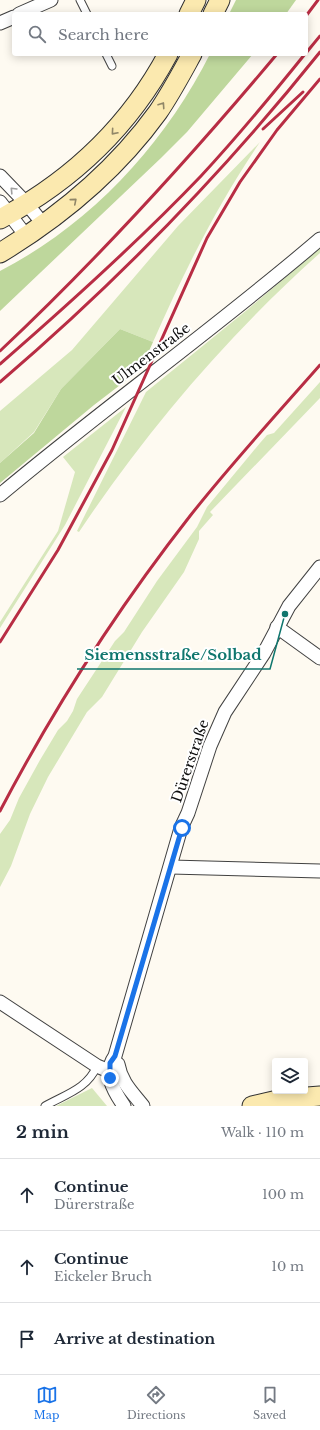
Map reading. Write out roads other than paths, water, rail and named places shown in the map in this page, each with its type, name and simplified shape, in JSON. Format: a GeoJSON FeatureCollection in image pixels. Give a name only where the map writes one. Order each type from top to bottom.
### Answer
{"type":"FeatureCollection","features":[{"type":"Feature","properties":{"kind":"main road"},"geometry":{"type":"LineString","coordinates":[[190,12],[196,0]]}},
{"type":"Feature","properties":{"kind":"main road"},"geometry":{"type":"LineString","coordinates":[[214,12],[220,0]]}},
{"type":"Feature","properties":{"kind":"main road"},"geometry":{"type":"LineString","coordinates":[[3,212],[27,204],[56,184],[98,150],[138,102],[167,56]]}},
{"type":"Feature","properties":{"kind":"main road"},"geometry":{"type":"LineString","coordinates":[[0,253],[44,225],[92,186],[120,159],[158,112],[191,56]]}},
{"type":"Feature","properties":{"kind":"main road"},"geometry":{"type":"LineString","coordinates":[[252,1106],[282,1099],[320,1096]]}},
{"type":"Feature","properties":{"kind":"street"},"geometry":{"type":"LineString","coordinates":[[24,12],[51,0]]}},
{"type":"Feature","properties":{"kind":"street"},"geometry":{"type":"LineString","coordinates":[[0,23],[12,17]]}},
{"type":"Feature","properties":{"kind":"street"},"geometry":{"type":"LineString","coordinates":[[0,176],[27,204],[44,225]]}},
{"type":"Feature","properties":{"kind":"street"},"geometry":{"type":"LineString","coordinates":[[3,212],[27,237]]}},
{"type":"Feature","properties":{"kind":"street","name":"Ulmenstraße"},"geometry":{"type":"LineString","coordinates":[[0,494],[57,447],[237,309],[320,239]]}},
{"type":"Feature","properties":{"kind":"street","name":"Dürerstraße"},"geometry":{"type":"LineString","coordinates":[[108,1070],[115,1056],[182,828],[217,727],[237,691],[264,653],[289,606],[320,567]]}},
{"type":"Feature","properties":{"kind":"street"},"geometry":{"type":"LineString","coordinates":[[277,627],[320,658]]}},
{"type":"Feature","properties":{"kind":"street"},"geometry":{"type":"LineString","coordinates":[[171,867],[320,871]]}},
{"type":"Feature","properties":{"kind":"street"},"geometry":{"type":"LineString","coordinates":[[0,1002],[108,1070],[125,1084],[143,1106]]}},
{"type":"Feature","properties":{"kind":"street"},"geometry":{"type":"LineString","coordinates":[[108,1070],[111,1086],[124,1106]]}},
{"type":"Feature","properties":{"kind":"lane"},"geometry":{"type":"LineString","coordinates":[[80,0],[86,12]]}},
{"type":"Feature","properties":{"kind":"lane"},"geometry":{"type":"LineString","coordinates":[[107,56],[112,66]]}},
{"type":"Feature","properties":{"kind":"lane"},"geometry":{"type":"LineString","coordinates":[[45,1106],[86,1084],[92,1077],[108,1070]]}},
{"type":"Feature","properties":{"kind":"railway"},"geometry":{"type":"LineString","coordinates":[[308,13],[318,0]]}},
{"type":"Feature","properties":{"kind":"railway"},"geometry":{"type":"LineString","coordinates":[[308,51],[320,36]]}},
{"type":"Feature","properties":{"kind":"railway"},"geometry":{"type":"LineString","coordinates":[[0,382],[86,305],[168,224],[246,140],[320,52]]}},
{"type":"Feature","properties":{"kind":"railway"},"geometry":{"type":"LineString","coordinates":[[0,351],[73,280],[143,207],[275,56]]}},
{"type":"Feature","properties":{"kind":"railway"},"geometry":{"type":"LineString","coordinates":[[0,364],[52,319],[177,201],[228,146],[303,56]]}},
{"type":"Feature","properties":{"kind":"railway"},"geometry":{"type":"LineString","coordinates":[[0,642],[58,550],[112,450],[207,238],[240,182],[277,130],[320,79]]}},
{"type":"Feature","properties":{"kind":"railway"},"geometry":{"type":"LineString","coordinates":[[263,129],[303,92]]}},
{"type":"Feature","properties":{"kind":"railway"},"geometry":{"type":"LineString","coordinates":[[0,811],[42,734],[88,659],[163,551],[190,516],[254,440],[320,365]]}},
{"type":"Feature","properties":{"kind":"place","name":"Siemensstraße/Solbad"},"geometry":{"type":"Point","coordinates":[285,614]}}]}
